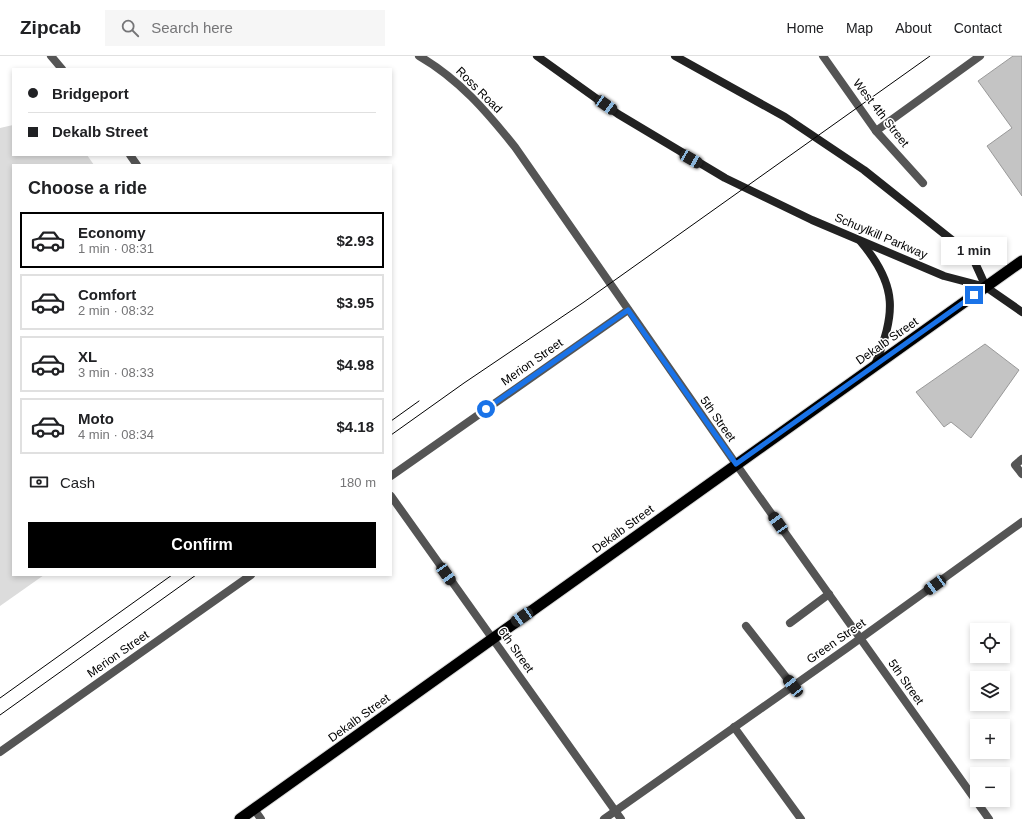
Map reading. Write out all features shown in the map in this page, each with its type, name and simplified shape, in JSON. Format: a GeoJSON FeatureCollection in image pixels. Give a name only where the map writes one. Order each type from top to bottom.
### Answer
{"type":"FeatureCollection","features":[{"type":"Feature","properties":{"kind":"highway","name":"Dekalb Street"},"geometry":{"type":"LineString","coordinates":[[240,819],[1022,261]]}},
{"type":"Feature","properties":{"kind":"main road","name":"Schuylkill Parkway"},"geometry":{"type":"LineString","coordinates":[[538,56],[618,114],[725,178],[767,200],[944,276],[986,286]]}},
{"type":"Feature","properties":{"kind":"main road"},"geometry":{"type":"LineString","coordinates":[[675,56],[785,117],[826,143],[864,170],[972,256],[986,286],[1022,312]]}},
{"type":"Feature","properties":{"kind":"main road"},"geometry":{"type":"LineString","coordinates":[[860,240],[881,270],[888,284],[890,299],[888,328],[875,365]]}},
{"type":"Feature","properties":{"kind":"street"},"geometry":{"type":"LineString","coordinates":[[51,56],[61,68]]}},
{"type":"Feature","properties":{"kind":"street","name":"Ross Road"},"geometry":{"type":"LineString","coordinates":[[420,56],[462,86],[485,109],[515,147]]}},
{"type":"Feature","properties":{"kind":"street","name":"West 4th Street"},"geometry":{"type":"LineString","coordinates":[[823,56],[876,131],[923,183]]}},
{"type":"Feature","properties":{"kind":"street"},"geometry":{"type":"LineString","coordinates":[[876,131],[980,56]]}},
{"type":"Feature","properties":{"kind":"street","name":"5th Street"},"geometry":{"type":"LineString","coordinates":[[515,147],[736,464],[989,819]]}},
{"type":"Feature","properties":{"kind":"street"},"geometry":{"type":"LineString","coordinates":[[131,156],[137,164]]}},
{"type":"Feature","properties":{"kind":"street","name":"Merion Street"},"geometry":{"type":"LineString","coordinates":[[392,475],[628,310]]}},
{"type":"Feature","properties":{"kind":"street"},"geometry":{"type":"LineString","coordinates":[[1022,459],[1015,465],[1022,474]]}},
{"type":"Feature","properties":{"kind":"street","name":"6th Street"},"geometry":{"type":"LineString","coordinates":[[392,497],[621,819]]}},
{"type":"Feature","properties":{"kind":"street","name":"Green Street"},"geometry":{"type":"LineString","coordinates":[[604,819],[860,639],[1022,522]]}},
{"type":"Feature","properties":{"kind":"street","name":"Merion Street"},"geometry":{"type":"LineString","coordinates":[[0,752],[250,576]]}},
{"type":"Feature","properties":{"kind":"street"},"geometry":{"type":"LineString","coordinates":[[790,623],[829,594]]}},
{"type":"Feature","properties":{"kind":"street"},"geometry":{"type":"LineString","coordinates":[[746,626],[793,686]]}},
{"type":"Feature","properties":{"kind":"street"},"geometry":{"type":"LineString","coordinates":[[734,727],[801,819]]}},
{"type":"Feature","properties":{"kind":"street"},"geometry":{"type":"LineString","coordinates":[[254,809],[261,819]]}},
{"type":"Feature","properties":{"kind":"shaded area"},"geometry":{"type":"Polygon","coordinates":[[[12,125],[12,156],[88,156],[93,164],[12,164],[12,576],[43,576],[0,606],[0,128],[12,125]]]}},
{"type":"Feature","properties":{"kind":"building"},"geometry":{"type":"Polygon","coordinates":[[[1013,56],[1022,56],[1022,196],[987,146],[1012,128],[978,81],[1013,56]]]}},
{"type":"Feature","properties":{"kind":"building"},"geometry":{"type":"Polygon","coordinates":[[[985,344],[1019,370],[971,438],[951,422],[944,427],[916,392],[985,344]]]}},
{"type":"Feature","properties":{"kind":"tram line"},"geometry":{"type":"LineString","coordinates":[[392,434],[464,383],[584,302],[930,56]]}},
{"type":"Feature","properties":{"kind":"tram line"},"geometry":{"type":"LineString","coordinates":[[392,420],[419,401]]}},
{"type":"Feature","properties":{"kind":"tram line"},"geometry":{"type":"LineString","coordinates":[[0,698],[171,576]]}},
{"type":"Feature","properties":{"kind":"tram line"},"geometry":{"type":"LineString","coordinates":[[0,715],[195,576]]}},
{"type":"Feature","properties":{"kind":"route"},"geometry":{"type":"LineString","coordinates":[[486,409],[628,310],[736,464],[974,295]]}}]}
